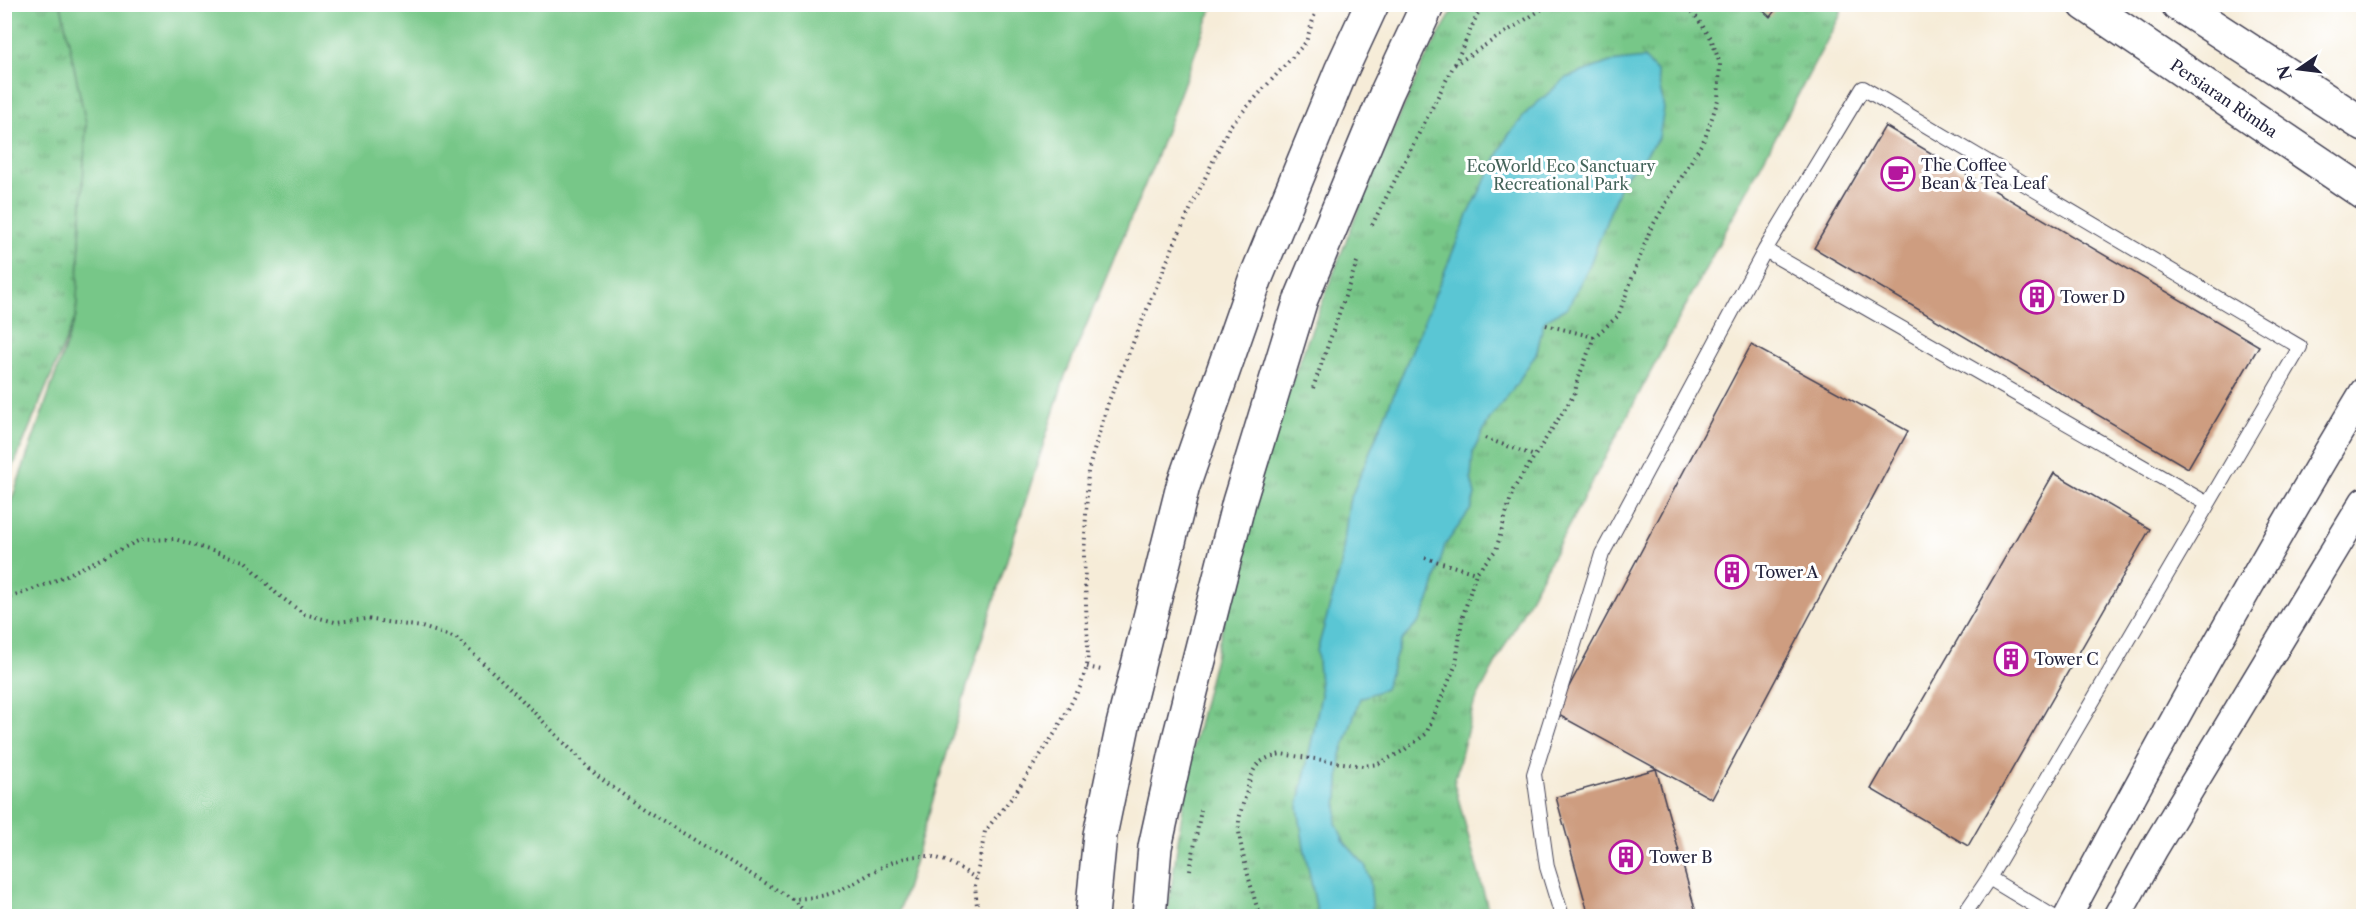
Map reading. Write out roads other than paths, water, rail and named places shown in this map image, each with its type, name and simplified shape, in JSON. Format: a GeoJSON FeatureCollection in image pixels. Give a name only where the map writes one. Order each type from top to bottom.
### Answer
{"type":"FeatureCollection","features":[{"type":"Feature","properties":{"kind":"street"},"geometry":{"type":"LineString","coordinates":[[1092,916],[1100,835],[1120,736],[1183,486],[1255,280],[1341,71],[1372,4]]}},
{"type":"Feature","properties":{"kind":"street"},"geometry":{"type":"LineString","coordinates":[[1149,916],[1155,847],[1179,739],[1239,502],[1294,321],[1387,92],[1428,4]]}},
{"type":"Feature","properties":{"kind":"street","name":"Persiaran Rimba"},"geometry":{"type":"LineString","coordinates":[[2085,4],[2364,193]]}},
{"type":"Feature","properties":{"kind":"street"},"geometry":{"type":"LineString","coordinates":[[2178,4],[2364,125]]}},
{"type":"Feature","properties":{"kind":"street"},"geometry":{"type":"LineString","coordinates":[[2068,916],[2167,731],[2312,476],[2364,391]]}},
{"type":"Feature","properties":{"kind":"street"},"geometry":{"type":"LineString","coordinates":[[2117,916],[2154,849],[2364,501]]}},
{"type":"Feature","properties":{"kind":"lane"},"geometry":{"type":"LineString","coordinates":[[1562,916],[1547,867],[1534,774],[1602,554],[1765,250],[1863,88],[2300,347],[1989,878],[1963,916]]}},
{"type":"Feature","properties":{"kind":"lane"},"geometry":{"type":"LineString","coordinates":[[1765,250],[2208,504]]}},
{"type":"Feature","properties":{"kind":"lane"},"geometry":{"type":"LineString","coordinates":[[1989,878],[2052,916]]}},
{"type":"Feature","properties":{"kind":"water"},"geometry":{"type":"Polygon","coordinates":[[[1644,58],[1657,72],[1664,109],[1659,137],[1642,160],[1623,178],[1590,264],[1568,307],[1547,319],[1543,324],[1537,352],[1516,385],[1489,420],[1473,452],[1471,478],[1475,495],[1471,509],[1445,545],[1431,596],[1420,621],[1401,641],[1385,689],[1360,698],[1341,755],[1336,823],[1345,843],[1365,865],[1370,880],[1373,916],[1318,916],[1298,807],[1321,695],[1317,651],[1341,566],[1349,502],[1468,215],[1507,137],[1528,111],[1566,78],[1610,62],[1644,58]]]}},
{"type":"Feature","properties":{"kind":"place","name":"The Coffee Bean & Tea Leaf"},"geometry":{"type":"Point","coordinates":[1898,174]}},
{"type":"Feature","properties":{"kind":"place","name":"Tower D"},"geometry":{"type":"Point","coordinates":[2037,297]}},
{"type":"Feature","properties":{"kind":"place","name":"Tower A"},"geometry":{"type":"Point","coordinates":[1732,572]}},
{"type":"Feature","properties":{"kind":"place","name":"Tower C"},"geometry":{"type":"Point","coordinates":[2011,659]}},
{"type":"Feature","properties":{"kind":"place","name":"Tower B"},"geometry":{"type":"Point","coordinates":[1626,857]}},
{"type":"Feature","properties":{"kind":"park label","name":"EcoWorld Eco Sanctuary Recreational Park"},"geometry":{"type":"Point","coordinates":[1561,175]}}]}
